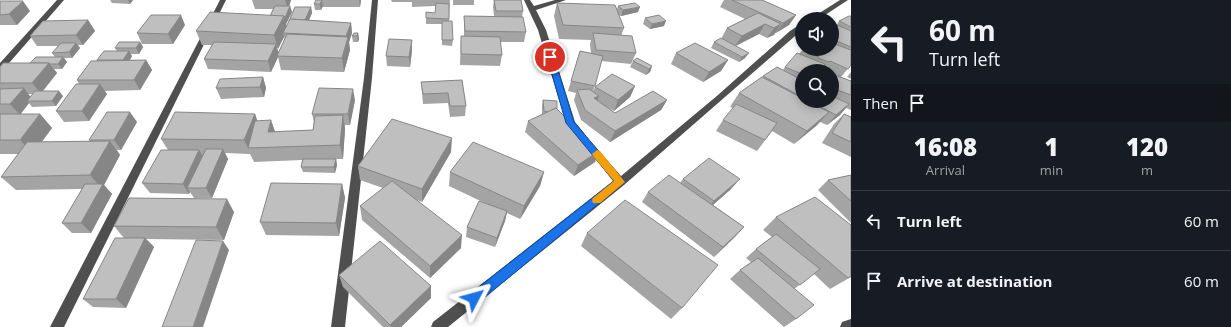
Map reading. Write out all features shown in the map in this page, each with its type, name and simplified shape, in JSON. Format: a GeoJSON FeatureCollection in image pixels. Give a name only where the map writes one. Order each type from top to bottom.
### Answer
{"type":"FeatureCollection","features":[{"type":"Feature","properties":{"kind":"street"},"geometry":{"type":"LineString","coordinates":[[0,68],[61,0]]}},
{"type":"Feature","properties":{"kind":"street"},"geometry":{"type":"LineString","coordinates":[[57,327],[223,0]]}},
{"type":"Feature","properties":{"kind":"street"},"geometry":{"type":"LineString","coordinates":[[338,327],[368,78],[375,0]]}},
{"type":"Feature","properties":{"kind":"street"},"geometry":{"type":"LineString","coordinates":[[527,0],[542,30],[571,123],[620,182]]}},
{"type":"Feature","properties":{"kind":"street"},"geometry":{"type":"LineString","coordinates":[[532,9],[563,0]]}},
{"type":"Feature","properties":{"kind":"street"},"geometry":{"type":"LineString","coordinates":[[826,12],[846,0]]}},
{"type":"Feature","properties":{"kind":"street"},"geometry":{"type":"LineString","coordinates":[[438,327],[620,182],[721,97],[795,32]]}},
{"type":"Feature","properties":{"kind":"street"},"geometry":{"type":"LineString","coordinates":[[847,327],[851,325]]}},
{"type":"Feature","properties":{"kind":"building"},"geometry":{"type":"Polygon","coordinates":[[[316,0],[322,0],[320,4],[314,4],[316,0]]]}},
{"type":"Feature","properties":{"kind":"building"},"geometry":{"type":"Polygon","coordinates":[[[494,0],[521,0],[523,11],[496,11],[494,0]]]}},
{"type":"Feature","properties":{"kind":"building"},"geometry":{"type":"Polygon","coordinates":[[[732,0],[762,0],[795,15],[783,23],[732,0]]]}},
{"type":"Feature","properties":{"kind":"building"},"geometry":{"type":"Polygon","coordinates":[[[0,1],[23,1],[9,14],[0,15],[0,1]]]}},
{"type":"Feature","properties":{"kind":"building"},"geometry":{"type":"Polygon","coordinates":[[[436,3],[449,4],[449,19],[426,18],[426,12],[435,13],[436,3]]]}},
{"type":"Feature","properties":{"kind":"building"},"geometry":{"type":"Polygon","coordinates":[[[557,3],[615,5],[624,28],[563,25],[557,3]]]}},
{"type":"Feature","properties":{"kind":"building"},"geometry":{"type":"Polygon","coordinates":[[[635,3],[640,7],[623,10],[618,6],[635,3]]]}},
{"type":"Feature","properties":{"kind":"building"},"geometry":{"type":"Polygon","coordinates":[[[275,6],[290,6],[285,18],[284,16],[270,16],[275,6]]]}},
{"type":"Feature","properties":{"kind":"building"},"geometry":{"type":"Polygon","coordinates":[[[295,7],[311,7],[305,20],[290,19],[289,21],[295,7]]]}},
{"type":"Feature","properties":{"kind":"building"},"geometry":{"type":"Polygon","coordinates":[[[210,12],[284,16],[274,35],[196,31],[210,12]]]}},
{"type":"Feature","properties":{"kind":"building"},"geometry":{"type":"Polygon","coordinates":[[[758,13],[781,24],[774,28],[765,24],[742,36],[727,28],[758,13]]]}},
{"type":"Feature","properties":{"kind":"building"},"geometry":{"type":"Polygon","coordinates":[[[151,15],[181,15],[168,34],[137,33],[151,15]]]}},
{"type":"Feature","properties":{"kind":"building"},"geometry":{"type":"Polygon","coordinates":[[[659,15],[666,21],[652,24],[645,18],[659,15]]]}},
{"type":"Feature","properties":{"kind":"building"},"geometry":{"type":"Polygon","coordinates":[[[464,16],[523,17],[526,32],[465,31],[464,16]]]}},
{"type":"Feature","properties":{"kind":"building"},"geometry":{"type":"Polygon","coordinates":[[[851,16],[851,27],[839,21],[851,16]]]}},
{"type":"Feature","properties":{"kind":"building"},"geometry":{"type":"Polygon","coordinates":[[[290,19],[351,23],[346,36],[283,33],[290,19]]]}},
{"type":"Feature","properties":{"kind":"building"},"geometry":{"type":"Polygon","coordinates":[[[88,20],[76,35],[30,36],[43,21],[88,20]]]}},
{"type":"Feature","properties":{"kind":"building"},"geometry":{"type":"Polygon","coordinates":[[[442,21],[452,21],[453,40],[442,40],[442,21]]]}},
{"type":"Feature","properties":{"kind":"building"},"geometry":{"type":"Polygon","coordinates":[[[839,26],[851,31],[851,47],[839,42],[839,26]]]}},
{"type":"Feature","properties":{"kind":"building"},"geometry":{"type":"Polygon","coordinates":[[[354,33],[358,33],[357,36],[352,36],[354,33]]]}},
{"type":"Feature","properties":{"kind":"building"},"geometry":{"type":"Polygon","coordinates":[[[593,33],[632,36],[636,53],[596,50],[593,33]]]}},
{"type":"Feature","properties":{"kind":"building"},"geometry":{"type":"Polygon","coordinates":[[[287,34],[348,37],[342,58],[277,56],[287,34]]]}},
{"type":"Feature","properties":{"kind":"building"},"geometry":{"type":"Polygon","coordinates":[[[461,36],[500,37],[502,55],[461,54],[461,36]]]}},
{"type":"Feature","properties":{"kind":"building"},"geometry":{"type":"Polygon","coordinates":[[[721,38],[749,53],[742,57],[714,42],[721,38]]]}},
{"type":"Feature","properties":{"kind":"building"},"geometry":{"type":"Polygon","coordinates":[[[389,39],[412,40],[409,57],[386,56],[389,39]]]}},
{"type":"Feature","properties":{"kind":"building"},"geometry":{"type":"Polygon","coordinates":[[[119,42],[140,42],[136,48],[115,48],[119,42]]]}},
{"type":"Feature","properties":{"kind":"building"},"geometry":{"type":"Polygon","coordinates":[[[214,42],[276,44],[268,61],[204,59],[214,42]]]}},
{"type":"Feature","properties":{"kind":"building"},"geometry":{"type":"Polygon","coordinates":[[[61,43],[76,43],[69,52],[52,53],[61,43]]]}},
{"type":"Feature","properties":{"kind":"building"},"geometry":{"type":"Polygon","coordinates":[[[695,43],[728,60],[709,72],[676,53],[695,43]]]}},
{"type":"Feature","properties":{"kind":"building"},"geometry":{"type":"Polygon","coordinates":[[[839,46],[851,50],[851,65],[848,69],[839,64],[818,58],[819,57],[817,56],[839,56],[839,46]]]}},
{"type":"Feature","properties":{"kind":"building"},"geometry":{"type":"Polygon","coordinates":[[[104,51],[129,51],[123,60],[97,60],[104,51]]]}},
{"type":"Feature","properties":{"kind":"building"},"geometry":{"type":"Polygon","coordinates":[[[580,51],[603,56],[595,86],[571,81],[580,51]]]}},
{"type":"Feature","properties":{"kind":"building"},"geometry":{"type":"Polygon","coordinates":[[[795,55],[805,56],[825,64],[795,64],[795,71],[785,67],[795,55]]]}},
{"type":"Feature","properties":{"kind":"building"},"geometry":{"type":"Polygon","coordinates":[[[36,57],[63,57],[58,64],[30,63],[36,57]]]}},
{"type":"Feature","properties":{"kind":"building"},"geometry":{"type":"Polygon","coordinates":[[[637,58],[652,66],[649,69],[633,61],[637,58]]]}},
{"type":"Feature","properties":{"kind":"building"},"geometry":{"type":"Polygon","coordinates":[[[146,60],[134,80],[77,80],[91,61],[146,60]]]}},
{"type":"Feature","properties":{"kind":"building"},"geometry":{"type":"Polygon","coordinates":[[[3,63],[49,63],[32,83],[0,83],[0,67],[3,63]]]}},
{"type":"Feature","properties":{"kind":"building"},"geometry":{"type":"Polygon","coordinates":[[[777,67],[795,76],[795,93],[763,76],[777,67]]]}},
{"type":"Feature","properties":{"kind":"building"},"geometry":{"type":"Polygon","coordinates":[[[612,74],[635,86],[618,100],[595,87],[612,74]]]}},
{"type":"Feature","properties":{"kind":"building"},"geometry":{"type":"Polygon","coordinates":[[[263,77],[260,87],[216,88],[220,79],[263,77]]]}},
{"type":"Feature","properties":{"kind":"building"},"geometry":{"type":"Polygon","coordinates":[[[762,77],[795,94],[795,108],[821,108],[829,112],[807,131],[739,93],[762,77]]]}},
{"type":"Feature","properties":{"kind":"building"},"geometry":{"type":"Polygon","coordinates":[[[839,77],[851,81],[851,95],[839,91],[839,77]]]}},
{"type":"Feature","properties":{"kind":"building"},"geometry":{"type":"Polygon","coordinates":[[[462,80],[466,106],[450,106],[448,93],[423,94],[421,82],[462,80]]]}},
{"type":"Feature","properties":{"kind":"building"},"geometry":{"type":"Polygon","coordinates":[[[76,84],[100,84],[82,111],[56,111],[76,84]]]}},
{"type":"Feature","properties":{"kind":"building"},"geometry":{"type":"Polygon","coordinates":[[[24,88],[10,104],[0,104],[0,89],[24,88]]]}},
{"type":"Feature","properties":{"kind":"building"},"geometry":{"type":"Polygon","coordinates":[[[319,88],[353,89],[348,114],[312,114],[319,88]]]}},
{"type":"Feature","properties":{"kind":"building"},"geometry":{"type":"Polygon","coordinates":[[[589,89],[599,96],[594,98],[615,113],[653,91],[667,100],[615,131],[585,110],[577,90],[589,89]]]}},
{"type":"Feature","properties":{"kind":"building"},"geometry":{"type":"Polygon","coordinates":[[[35,91],[59,91],[52,101],[27,101],[35,91]]]}},
{"type":"Feature","properties":{"kind":"building"},"geometry":{"type":"Polygon","coordinates":[[[839,99],[849,104],[836,115],[823,108],[839,108],[839,99]]]}},
{"type":"Feature","properties":{"kind":"building"},"geometry":{"type":"Polygon","coordinates":[[[543,100],[557,101],[557,110],[556,108],[548,112],[544,111],[543,100]]]}},
{"type":"Feature","properties":{"kind":"building"},"geometry":{"type":"Polygon","coordinates":[[[736,104],[777,123],[765,140],[723,120],[736,104]]]}},
{"type":"Feature","properties":{"kind":"building"},"geometry":{"type":"Polygon","coordinates":[[[556,108],[599,151],[578,165],[528,121],[556,108]]]}},
{"type":"Feature","properties":{"kind":"building"},"geometry":{"type":"Polygon","coordinates":[[[107,112],[130,112],[114,140],[89,140],[107,112]]]}},
{"type":"Feature","properties":{"kind":"building"},"geometry":{"type":"Polygon","coordinates":[[[175,112],[255,114],[244,140],[161,139],[175,112]]]}},
{"type":"Feature","properties":{"kind":"building"},"geometry":{"type":"Polygon","coordinates":[[[0,114],[40,114],[20,140],[0,140],[0,114]]]}},
{"type":"Feature","properties":{"kind":"building"},"geometry":{"type":"Polygon","coordinates":[[[844,114],[851,117],[851,142],[832,133],[844,114]]]}},
{"type":"Feature","properties":{"kind":"building"},"geometry":{"type":"Polygon","coordinates":[[[343,115],[340,145],[248,148],[255,121],[271,120],[268,132],[313,130],[315,116],[343,115]]]}},
{"type":"Feature","properties":{"kind":"building"},"geometry":{"type":"Polygon","coordinates":[[[392,119],[452,138],[422,189],[358,166],[392,119]]]}},
{"type":"Feature","properties":{"kind":"building"},"geometry":{"type":"Polygon","coordinates":[[[110,141],[90,175],[1,177],[27,142],[110,141]]]}},
{"type":"Feature","properties":{"kind":"building"},"geometry":{"type":"Polygon","coordinates":[[[473,142],[544,172],[524,206],[450,172],[473,142]]]}},
{"type":"Feature","properties":{"kind":"building"},"geometry":{"type":"Polygon","coordinates":[[[206,149],[223,149],[206,188],[187,188],[206,149]]]}},
{"type":"Feature","properties":{"kind":"building"},"geometry":{"type":"Polygon","coordinates":[[[161,150],[199,150],[183,184],[142,183],[161,150]]]}},
{"type":"Feature","properties":{"kind":"building"},"geometry":{"type":"Polygon","coordinates":[[[709,158],[740,179],[714,201],[683,179],[709,158]]]}},
{"type":"Feature","properties":{"kind":"building"},"geometry":{"type":"Polygon","coordinates":[[[303,159],[336,159],[334,167],[301,167],[303,159]]]}},
{"type":"Feature","properties":{"kind":"building"},"geometry":{"type":"Polygon","coordinates":[[[669,175],[744,227],[723,247],[648,192],[669,175]]]}},
{"type":"Feature","properties":{"kind":"building"},"geometry":{"type":"Polygon","coordinates":[[[851,175],[851,201],[828,180],[851,175]]]}},
{"type":"Feature","properties":{"kind":"building"},"geometry":{"type":"Polygon","coordinates":[[[392,181],[462,235],[430,266],[360,206],[392,181]]]}},
{"type":"Feature","properties":{"kind":"building"},"geometry":{"type":"Polygon","coordinates":[[[271,183],[342,184],[336,223],[260,222],[271,183]]]}},
{"type":"Feature","properties":{"kind":"building"},"geometry":{"type":"Polygon","coordinates":[[[85,184],[103,184],[81,223],[62,223],[85,184]]]}},
{"type":"Feature","properties":{"kind":"building"},"geometry":{"type":"Polygon","coordinates":[[[815,197],[851,225],[851,276],[848,278],[776,217],[815,197]]]}},
{"type":"Feature","properties":{"kind":"building"},"geometry":{"type":"Polygon","coordinates":[[[129,198],[227,199],[216,227],[114,226],[129,198]]]}},
{"type":"Feature","properties":{"kind":"building"},"geometry":{"type":"Polygon","coordinates":[[[625,200],[718,265],[682,308],[587,233],[625,200]]]}},
{"type":"Feature","properties":{"kind":"building"},"geometry":{"type":"Polygon","coordinates":[[[479,201],[507,211],[497,238],[467,227],[479,201]]]}},
{"type":"Feature","properties":{"kind":"building"},"geometry":{"type":"Polygon","coordinates":[[[776,234],[820,269],[800,285],[756,249],[776,234]]]}},
{"type":"Feature","properties":{"kind":"building"},"geometry":{"type":"Polygon","coordinates":[[[115,238],[145,238],[116,299],[83,299],[115,238]]]}},
{"type":"Feature","properties":{"kind":"building"},"geometry":{"type":"Polygon","coordinates":[[[196,240],[223,241],[193,327],[162,327],[196,240]]]}},
{"type":"Feature","properties":{"kind":"building"},"geometry":{"type":"Polygon","coordinates":[[[380,241],[431,286],[390,325],[339,275],[380,241]]]}},
{"type":"Feature","properties":{"kind":"building"},"geometry":{"type":"Polygon","coordinates":[[[758,258],[814,305],[796,319],[740,270],[758,258]]]}},
{"type":"Feature","properties":{"kind":"slow traffic"},"geometry":{"type":"LineString","coordinates":[[596,200],[620,182],[597,154]]}},
{"type":"Feature","properties":{"kind":"route"},"geometry":{"type":"LineString","coordinates":[[474,298],[620,182],[571,123],[550,57]]}}]}
